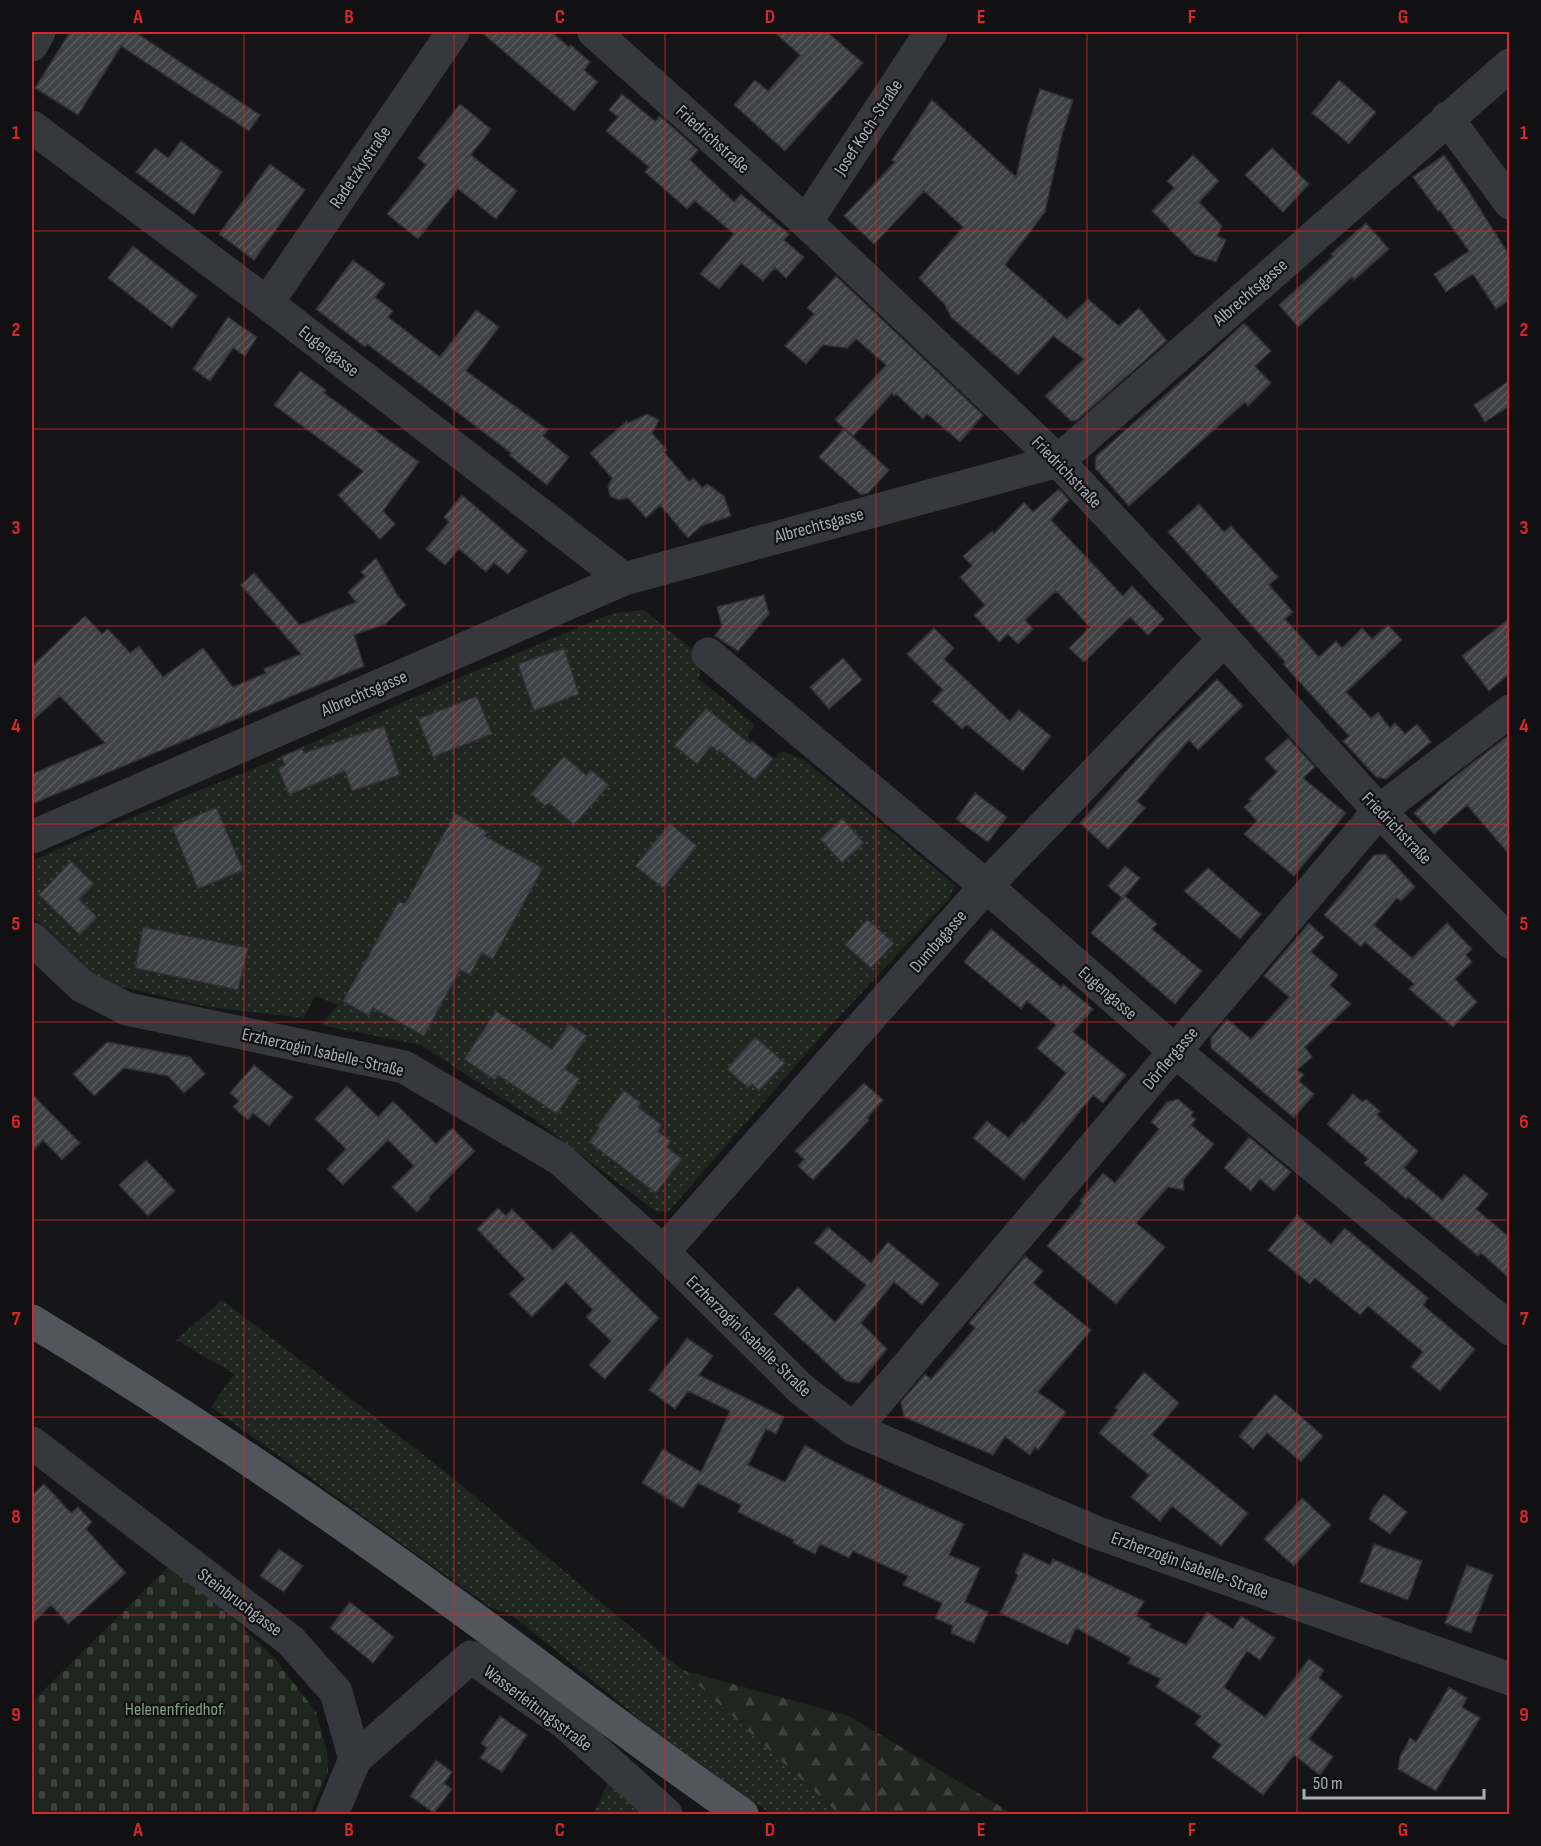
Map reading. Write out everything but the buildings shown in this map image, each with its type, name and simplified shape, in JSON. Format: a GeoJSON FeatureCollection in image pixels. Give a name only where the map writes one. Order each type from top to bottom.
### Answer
{"type":"FeatureCollection","features":[{"type":"Feature","properties":{"kind":"main road"},"geometry":{"type":"LineString","coordinates":[[32,1321],[266,1472],[452,1602],[742,1815]]}},
{"type":"Feature","properties":{"kind":"street"},"geometry":{"type":"LineString","coordinates":[[32,45],[39,32]]}},
{"type":"Feature","properties":{"kind":"street","name":"Radetzkystraße"},"geometry":{"type":"LineString","coordinates":[[267,303],[453,32]]}},
{"type":"Feature","properties":{"kind":"street","name":"Friedrichstraße"},"geometry":{"type":"LineString","coordinates":[[594,32],[806,222],[1058,461],[1224,639],[1379,811],[1509,942]]}},
{"type":"Feature","properties":{"kind":"street","name":"Josef Koch-Straße"},"geometry":{"type":"LineString","coordinates":[[806,222],[930,32]]}},
{"type":"Feature","properties":{"kind":"street","name":"Albrechtsgasse"},"geometry":{"type":"LineString","coordinates":[[32,837],[624,579],[1058,461],[1509,65]]}},
{"type":"Feature","properties":{"kind":"street"},"geometry":{"type":"LineString","coordinates":[[1447,118],[1509,203]]}},
{"type":"Feature","properties":{"kind":"street","name":"Eugengasse"},"geometry":{"type":"LineString","coordinates":[[32,127],[267,303],[624,579]]}},
{"type":"Feature","properties":{"kind":"street","name":"Dumbagasse"},"geometry":{"type":"LineString","coordinates":[[663,1252],[986,886],[1224,639]]}},
{"type":"Feature","properties":{"kind":"street","name":"Eugengasse"},"geometry":{"type":"LineString","coordinates":[[708,654],[986,886],[1176,1052],[1509,1329]]}},
{"type":"Feature","properties":{"kind":"street","name":"Dörflergasse"},"geometry":{"type":"LineString","coordinates":[[854,1429],[1379,811],[1509,711]]}},
{"type":"Feature","properties":{"kind":"street","name":"Erzherzogin Isabelle-Straße"},"geometry":{"type":"LineString","coordinates":[[32,939],[82,986],[127,1009],[404,1067],[560,1159],[663,1252],[802,1390],[854,1429],[1095,1532],[1509,1679]]}},
{"type":"Feature","properties":{"kind":"street","name":"Steinbruchgasse"},"geometry":{"type":"LineString","coordinates":[[32,1443],[291,1641],[336,1692],[355,1759]]}},
{"type":"Feature","properties":{"kind":"street","name":"Wasserleitungsstraße"},"geometry":{"type":"LineString","coordinates":[[355,1759],[471,1657],[565,1723],[666,1815]]}},
{"type":"Feature","properties":{"kind":"street"},"geometry":{"type":"LineString","coordinates":[[333,1815],[355,1759]]}},
{"type":"Feature","properties":{"kind":"green space"},"geometry":{"type":"Polygon","coordinates":[[[643,610],[701,656],[699,679],[755,725],[747,736],[773,759],[781,751],[804,760],[955,885],[949,899],[825,1032],[668,1212],[655,1211],[534,1119],[421,1045],[321,1025],[338,1005],[315,996],[304,1018],[208,1007],[101,982],[32,916],[32,861],[100,830],[253,769],[442,685],[613,613],[643,610]]]}},
{"type":"Feature","properties":{"kind":"green space"},"geometry":{"type":"Polygon","coordinates":[[[222,1300],[442,1469],[682,1670],[839,1814],[772,1814],[696,1765],[513,1616],[490,1607],[211,1407],[234,1374],[176,1340],[222,1300]]]}},
{"type":"Feature","properties":{"kind":"green space","name":"Helenenfriedhof"},"geometry":{"type":"Polygon","coordinates":[[[168,1567],[226,1611],[276,1660],[316,1712],[327,1751],[328,1771],[310,1814],[32,1814],[32,1702],[168,1567]]]}},
{"type":"Feature","properties":{"kind":"green space"},"geometry":{"type":"Polygon","coordinates":[[[682,1670],[849,1716],[1013,1814],[839,1814],[682,1670]]]}},
{"type":"Feature","properties":{"kind":"green space"},"geometry":{"type":"Polygon","coordinates":[[[607,1784],[651,1814],[594,1814],[607,1784]]]}}]}
